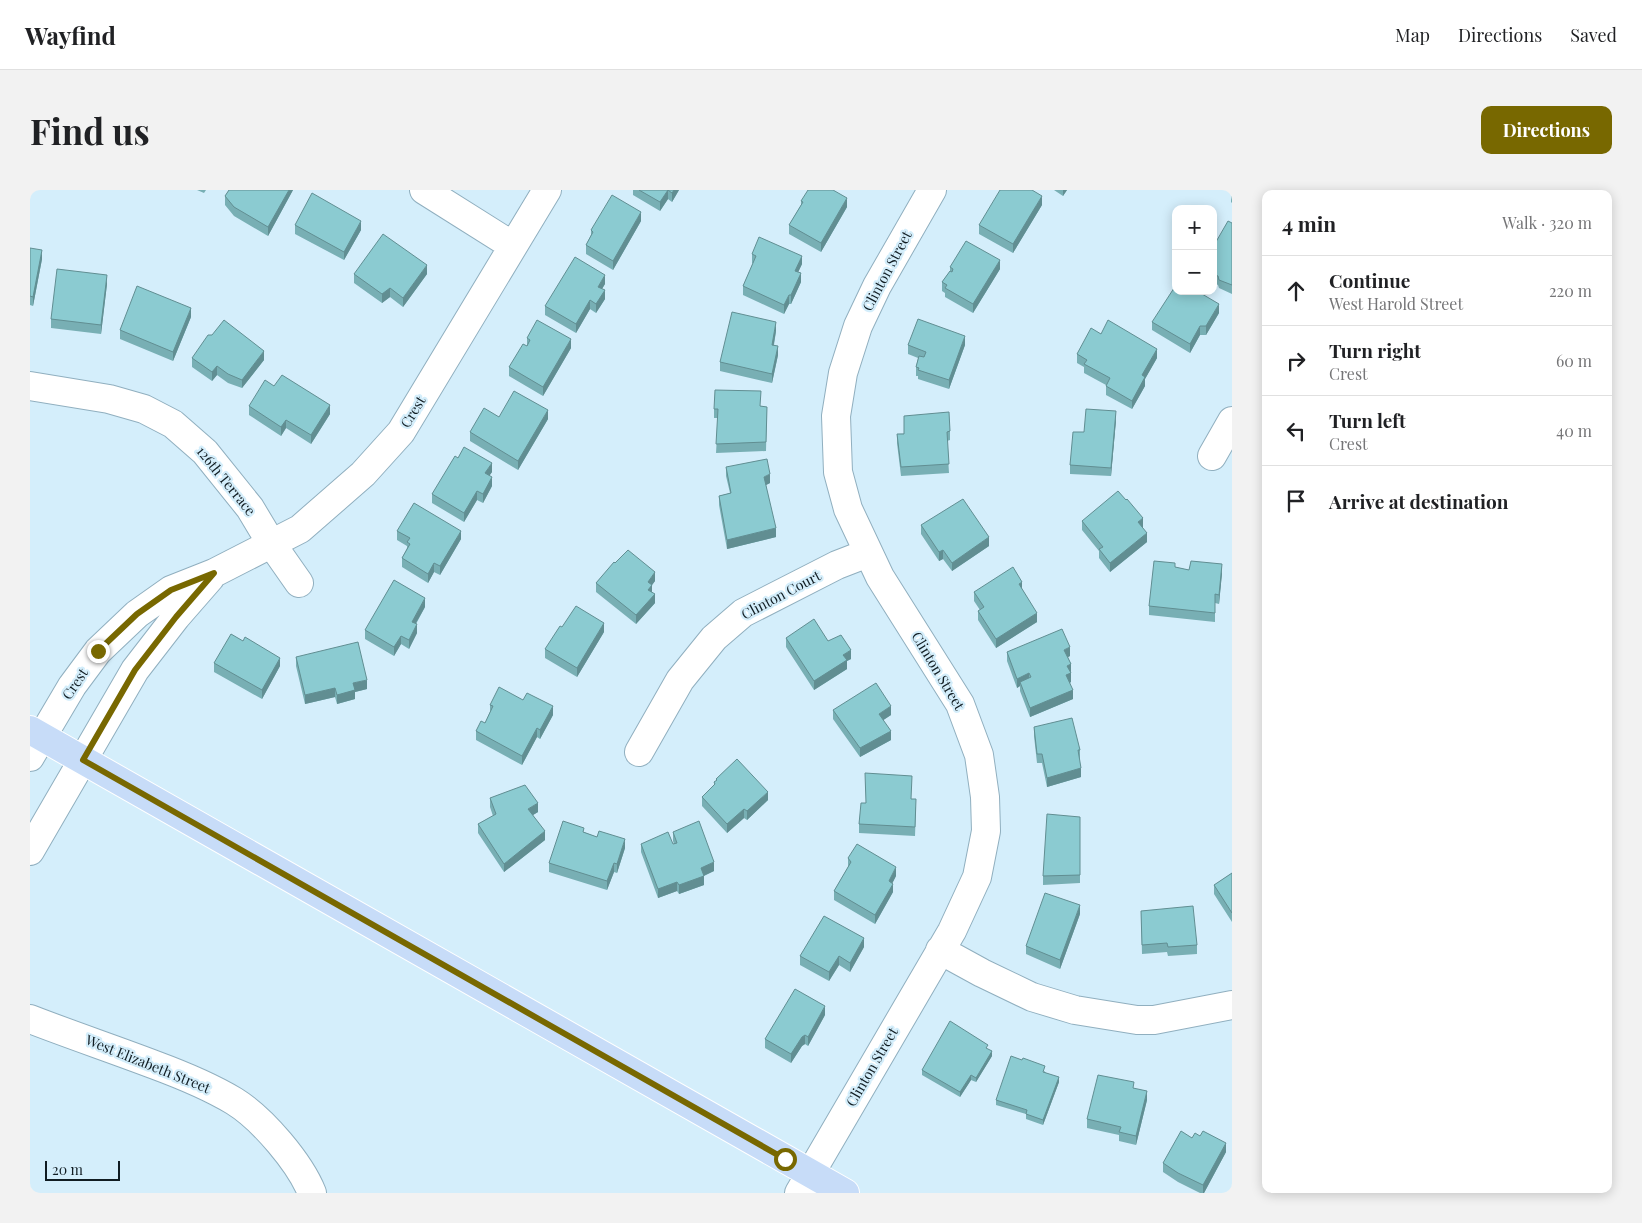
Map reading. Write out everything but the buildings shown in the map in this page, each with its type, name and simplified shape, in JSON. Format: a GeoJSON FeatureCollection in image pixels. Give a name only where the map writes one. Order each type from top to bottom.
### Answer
{"type":"FeatureCollection","features":[{"type":"Feature","properties":{"kind":"main road"},"geometry":{"type":"LineString","coordinates":[[34,741],[83,760],[805,1183],[845,1193]]}},
{"type":"Feature","properties":{"kind":"street"},"geometry":{"type":"LineString","coordinates":[[424,190],[513,246]]}},
{"type":"Feature","properties":{"kind":"street","name":"Crest"},"geometry":{"type":"LineString","coordinates":[[34,741],[98,651],[137,614],[171,590],[214,573],[300,529],[363,474],[400,432],[547,190]]}},
{"type":"Feature","properties":{"kind":"street","name":"Clinton Street"},"geometry":{"type":"LineString","coordinates":[[805,1183],[952,931],[977,877],[986,831],[986,797],[978,756],[960,704],[880,577],[848,509],[838,472],[836,416],[843,373],[858,326],[877,286],[932,190]]}},
{"type":"Feature","properties":{"kind":"street","name":"126th Terrace"},"geometry":{"type":"LineString","coordinates":[[30,386],[109,398],[144,409],[173,424],[205,452],[250,508],[271,543],[299,583]]}},
{"type":"Feature","properties":{"kind":"street"},"geometry":{"type":"LineString","coordinates":[[1212,456],[1232,421]]}},
{"type":"Feature","properties":{"kind":"street","name":"Clinton Court"},"geometry":{"type":"LineString","coordinates":[[639,752],[680,680],[714,638],[743,613],[837,565],[868,552]]}},
{"type":"Feature","properties":{"kind":"street","name":"Crest"},"geometry":{"type":"LineString","coordinates":[[30,851],[135,670],[176,617],[214,573]]}},
{"type":"Feature","properties":{"kind":"street"},"geometry":{"type":"LineString","coordinates":[[940,950],[1032,997],[1075,1010],[1137,1020],[1154,1020],[1232,1007]]}},
{"type":"Feature","properties":{"kind":"street","name":"West Elizabeth Street"},"geometry":{"type":"LineString","coordinates":[[30,1019],[196,1081],[236,1102],[260,1122],[287,1152],[306,1179],[312,1193]]}},
{"type":"Feature","properties":{"kind":"route"},"geometry":{"type":"LineString","coordinates":[[98,651],[137,614],[171,590],[214,573],[176,617],[135,670],[83,760],[785,1159]]}}]}
